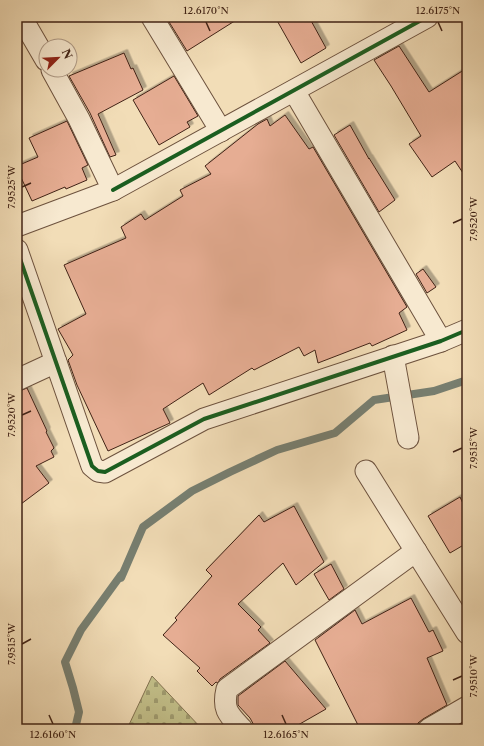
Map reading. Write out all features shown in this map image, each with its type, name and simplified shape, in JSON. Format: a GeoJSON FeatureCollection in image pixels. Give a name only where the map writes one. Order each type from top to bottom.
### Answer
{"type":"FeatureCollection","features":[{"type":"Feature","properties":{"kind":"street"},"geometry":{"type":"LineString","coordinates":[[21,17],[38,46]]}},
{"type":"Feature","properties":{"kind":"street"},"geometry":{"type":"LineString","coordinates":[[152,17],[221,132]]}},
{"type":"Feature","properties":{"kind":"street"},"geometry":{"type":"LineString","coordinates":[[17,226],[113,190],[221,132],[427,17]]}},
{"type":"Feature","properties":{"kind":"street"},"geometry":{"type":"LineString","coordinates":[[57,78],[80,119],[113,190]]}},
{"type":"Feature","properties":{"kind":"street"},"geometry":{"type":"LineString","coordinates":[[294,91],[442,341]]}},
{"type":"Feature","properties":{"kind":"street"},"geometry":{"type":"LineString","coordinates":[[17,250],[92,466],[98,471],[105,472],[204,419],[394,362],[467,330]]}},
{"type":"Feature","properties":{"kind":"street"},"geometry":{"type":"LineString","coordinates":[[17,380],[56,362]]}},
{"type":"Feature","properties":{"kind":"street"},"geometry":{"type":"LineString","coordinates":[[394,362],[408,438]]}},
{"type":"Feature","properties":{"kind":"street"},"geometry":{"type":"LineString","coordinates":[[366,471],[467,633]]}},
{"type":"Feature","properties":{"kind":"street"},"geometry":{"type":"LineString","coordinates":[[242,729],[228,714],[224,700],[227,689],[416,551]]}},
{"type":"Feature","properties":{"kind":"street"},"geometry":{"type":"LineString","coordinates":[[429,729],[467,707]]}},
{"type":"Feature","properties":{"kind":"green space"},"geometry":{"type":"Polygon","coordinates":[[[152,676],[202,729],[127,729],[152,676]]]}},
{"type":"Feature","properties":{"kind":"building"},"geometry":{"type":"Polygon","coordinates":[[[166,17],[241,17],[187,51],[166,17]]]}},
{"type":"Feature","properties":{"kind":"building"},"geometry":{"type":"Polygon","coordinates":[[[275,17],[309,17],[326,48],[301,63],[275,17]]]}},
{"type":"Feature","properties":{"kind":"building"},"geometry":{"type":"Polygon","coordinates":[[[399,46],[429,92],[467,68],[467,179],[455,161],[432,177],[409,144],[421,136],[374,60],[399,46]]]}},
{"type":"Feature","properties":{"kind":"building"},"geometry":{"type":"Polygon","coordinates":[[[124,53],[131,69],[133,68],[143,90],[98,114],[116,155],[110,157],[90,113],[70,78],[78,78],[78,72],[124,53]]]}},
{"type":"Feature","properties":{"kind":"building"},"geometry":{"type":"Polygon","coordinates":[[[174,76],[198,116],[187,122],[190,127],[159,145],[133,100],[174,76]]]}},
{"type":"Feature","properties":{"kind":"building"},"geometry":{"type":"Polygon","coordinates":[[[285,115],[309,149],[313,147],[407,307],[399,313],[407,330],[372,346],[370,343],[318,363],[315,350],[304,356],[299,347],[254,370],[252,368],[209,395],[203,383],[163,409],[170,423],[108,451],[77,385],[68,360],[73,355],[58,329],[86,314],[64,265],[126,238],[121,227],[141,214],[145,220],[183,196],[180,190],[211,174],[205,166],[258,124],[267,119],[270,126],[285,115]]]}},
{"type":"Feature","properties":{"kind":"building"},"geometry":{"type":"Polygon","coordinates":[[[67,121],[88,165],[82,168],[87,180],[66,189],[65,187],[32,201],[17,169],[17,166],[38,157],[29,138],[67,121]]]}},
{"type":"Feature","properties":{"kind":"building"},"geometry":{"type":"Polygon","coordinates":[[[350,125],[369,159],[395,200],[379,212],[334,135],[350,125]]]}},
{"type":"Feature","properties":{"kind":"building"},"geometry":{"type":"Polygon","coordinates":[[[423,269],[436,287],[427,293],[416,274],[423,269]]]}},
{"type":"Feature","properties":{"kind":"building"},"geometry":{"type":"Polygon","coordinates":[[[27,388],[54,448],[51,451],[54,457],[36,466],[49,483],[17,507],[17,392],[27,388]]]}},
{"type":"Feature","properties":{"kind":"building"},"geometry":{"type":"Polygon","coordinates":[[[460,497],[467,512],[467,543],[450,553],[428,516],[460,497]]]}},
{"type":"Feature","properties":{"kind":"building"},"geometry":{"type":"Polygon","coordinates":[[[294,506],[324,562],[296,585],[283,563],[238,604],[261,627],[258,630],[270,643],[212,686],[197,671],[200,668],[163,635],[177,620],[175,618],[212,576],[206,570],[259,515],[264,522],[294,506]]]}},
{"type":"Feature","properties":{"kind":"building"},"geometry":{"type":"Polygon","coordinates":[[[331,564],[344,589],[329,600],[314,574],[331,564]]]}},
{"type":"Feature","properties":{"kind":"building"},"geometry":{"type":"Polygon","coordinates":[[[411,598],[429,632],[433,630],[443,651],[427,658],[447,705],[418,723],[417,729],[360,729],[315,640],[355,610],[362,624],[411,598]]]}},
{"type":"Feature","properties":{"kind":"building"},"geometry":{"type":"Polygon","coordinates":[[[285,661],[326,709],[291,729],[256,729],[250,718],[238,705],[238,696],[285,661]]]}},
{"type":"Feature","properties":{"kind":"waterway"},"geometry":{"type":"LineString","coordinates":[[75,729],[79,712],[65,662],[81,630],[121,575],[121,578],[143,527],[192,491],[230,472],[277,450],[335,433],[374,400],[434,391],[467,380]]}},
{"type":"Feature","properties":{"kind":"cycle path"},"geometry":{"type":"LineString","coordinates":[[113,190],[427,17]]}},
{"type":"Feature","properties":{"kind":"cycle path"},"geometry":{"type":"LineString","coordinates":[[17,250],[92,466],[98,471],[105,472],[204,419],[441,341],[467,330]]}}]}
